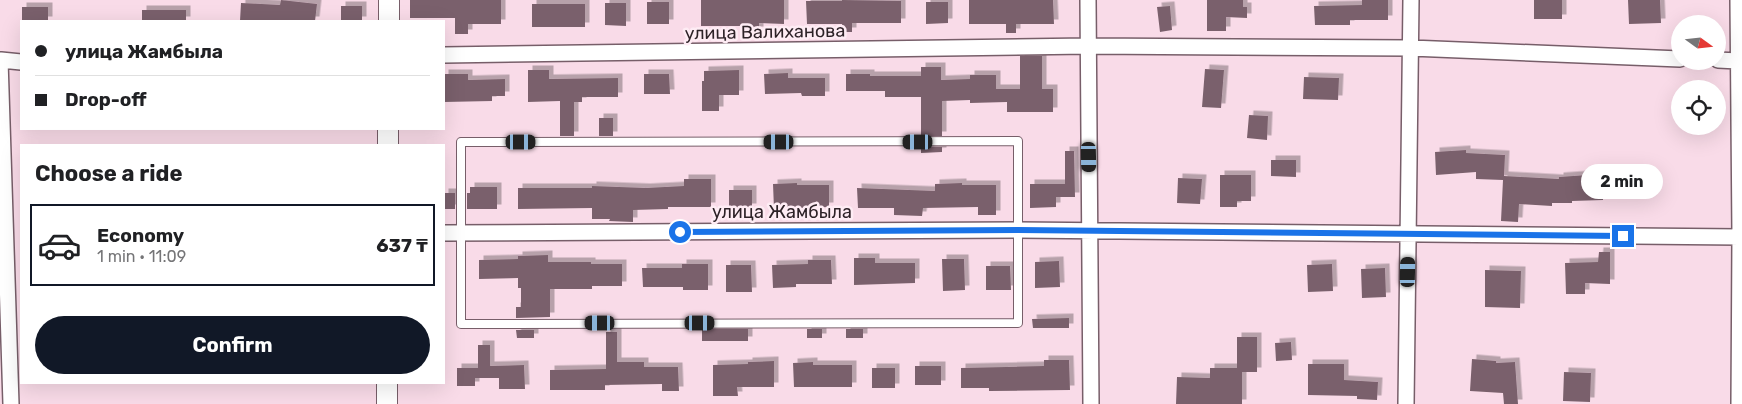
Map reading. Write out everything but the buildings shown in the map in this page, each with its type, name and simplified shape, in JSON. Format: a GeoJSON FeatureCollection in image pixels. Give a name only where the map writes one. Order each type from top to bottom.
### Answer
{"type":"FeatureCollection","features":[{"type":"Feature","properties":{"kind":"main road"},"geometry":{"type":"LineString","coordinates":[[389,0],[389,20]]}},
{"type":"Feature","properties":{"kind":"main road"},"geometry":{"type":"LineString","coordinates":[[388,130],[388,144]]}},
{"type":"Feature","properties":{"kind":"main road"},"geometry":{"type":"LineString","coordinates":[[387,384],[387,404]]}},
{"type":"Feature","properties":{"kind":"street"},"geometry":{"type":"LineString","coordinates":[[1088,0],[1092,404]]}},
{"type":"Feature","properties":{"kind":"street"},"geometry":{"type":"LineString","coordinates":[[1406,404],[1411,0]]}},
{"type":"Feature","properties":{"kind":"street"},"geometry":{"type":"LineString","coordinates":[[1738,0],[1739,404]]}},
{"type":"Feature","properties":{"kind":"street","name":"улица Валиханова"},"geometry":{"type":"LineString","coordinates":[[445,55],[1088,46],[1410,48],[1671,59]]}},
{"type":"Feature","properties":{"kind":"street"},"geometry":{"type":"LineString","coordinates":[[11,404],[0,60],[20,62]]}},
{"type":"Feature","properties":{"kind":"street"},"geometry":{"type":"LineString","coordinates":[[1726,60],[1738,61]]}},
{"type":"Feature","properties":{"kind":"street","name":"улица Жамбыла"},"geometry":{"type":"LineString","coordinates":[[445,233],[1018,230],[1740,237]]}},
{"type":"Feature","properties":{"kind":"lane"},"geometry":{"type":"LineString","coordinates":[[1018,141],[1018,323],[461,324],[461,233],[461,142],[1018,141]]}},
{"type":"Feature","properties":{"kind":"route"},"geometry":{"type":"LineString","coordinates":[[680,232],[1018,230],[1623,236]]}}]}
